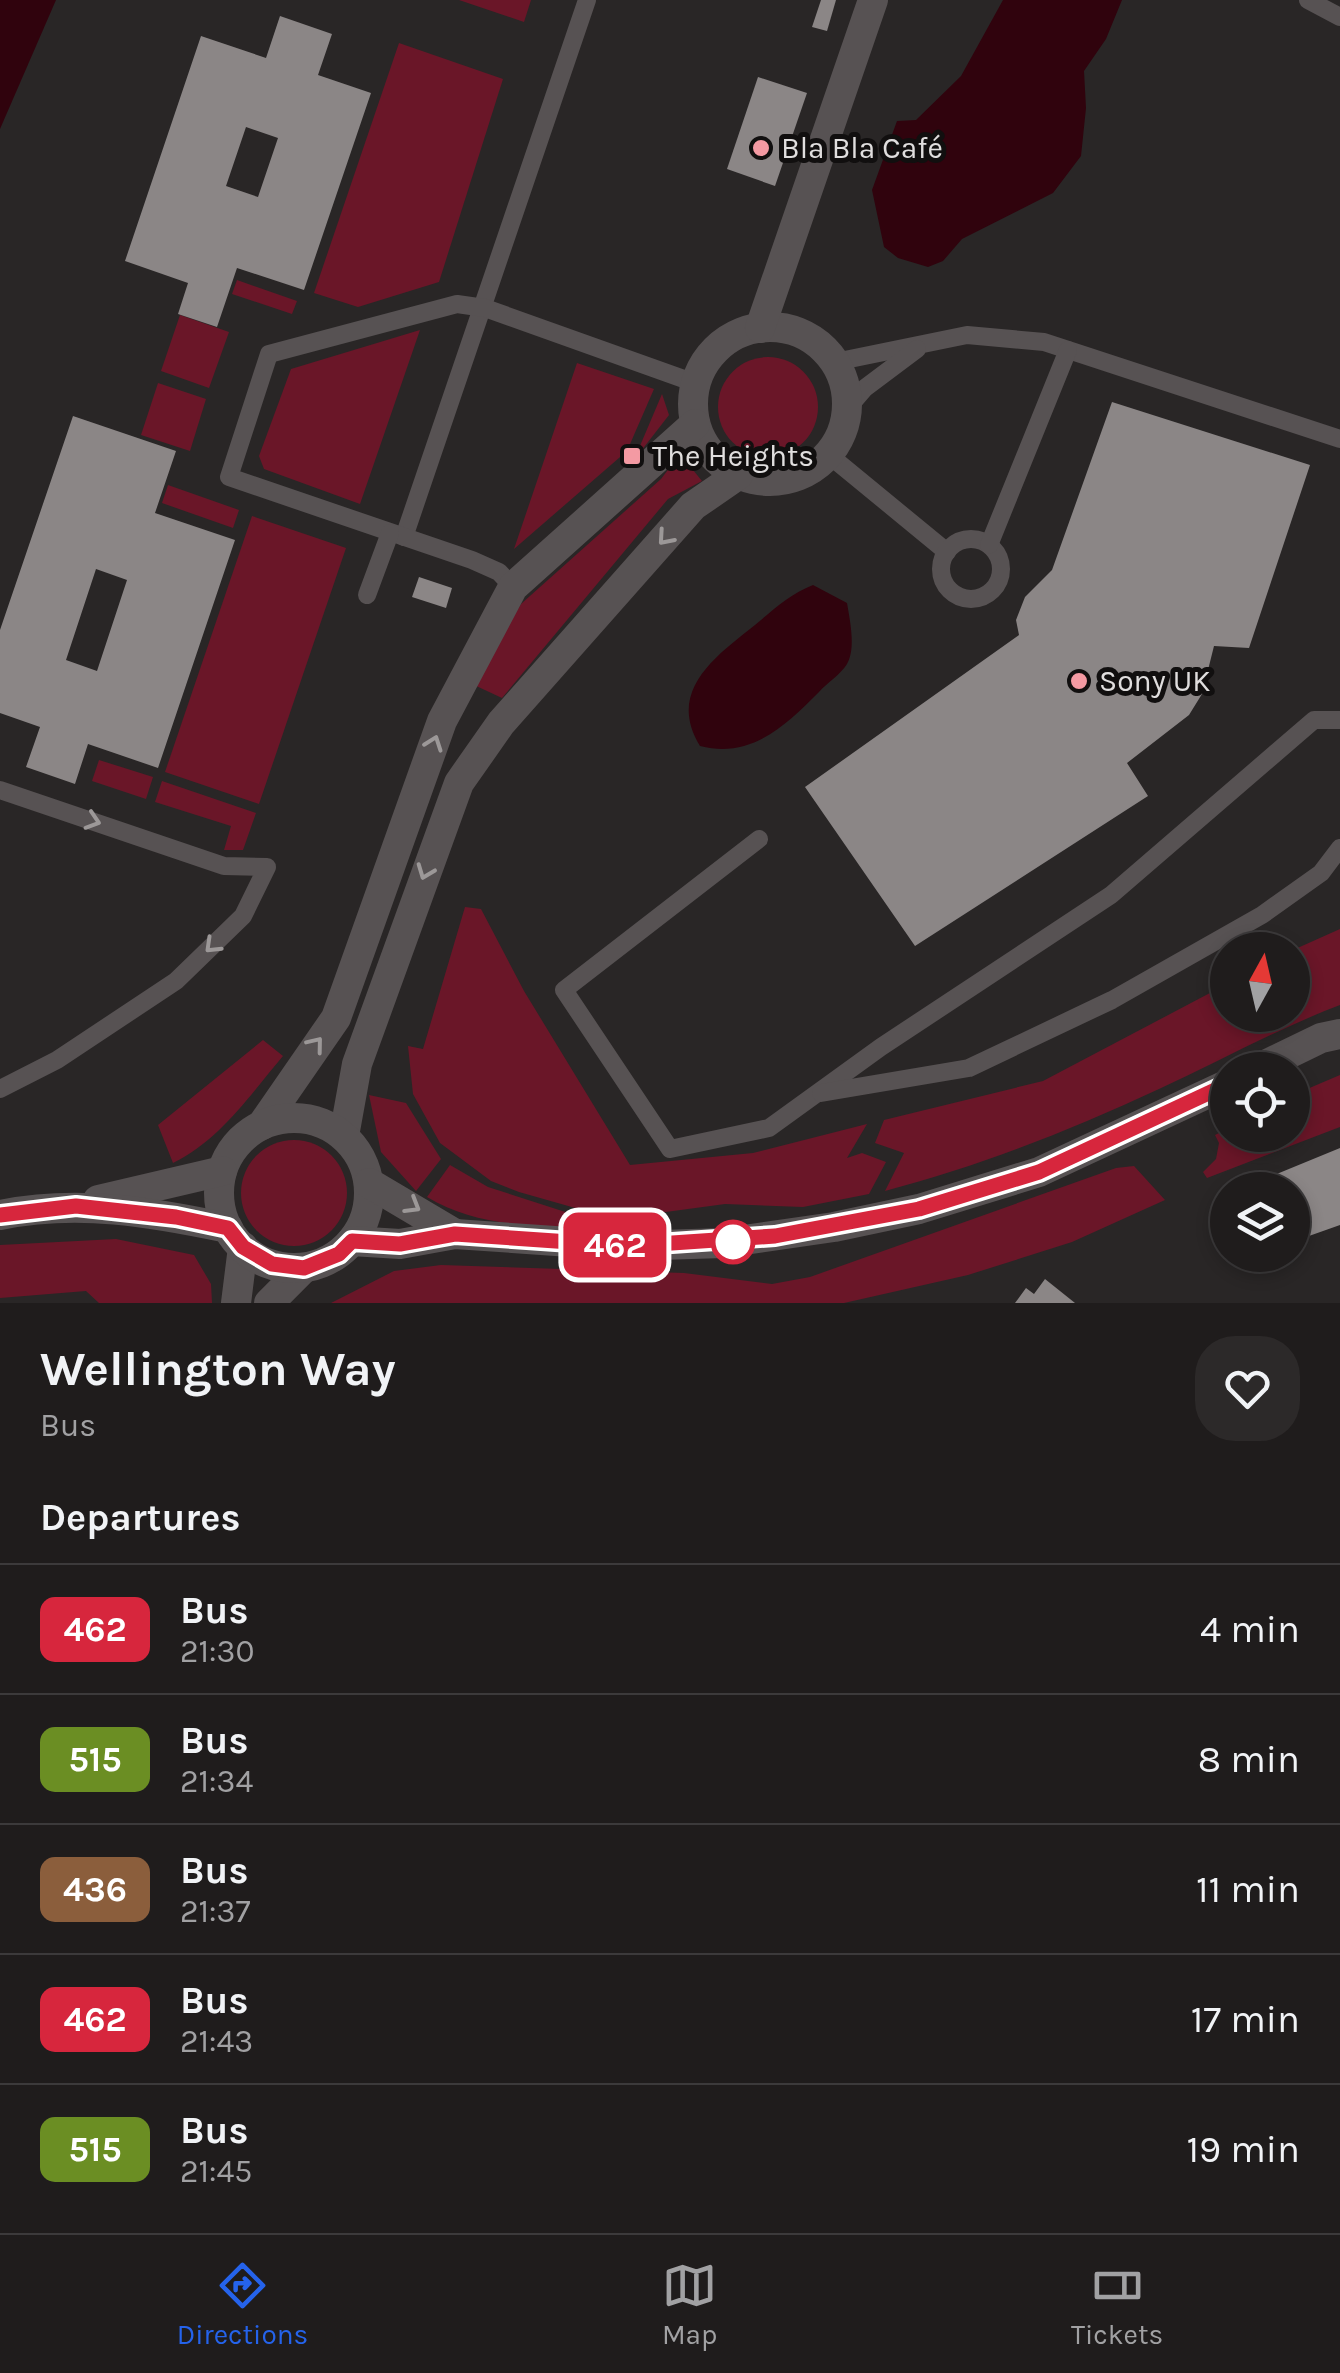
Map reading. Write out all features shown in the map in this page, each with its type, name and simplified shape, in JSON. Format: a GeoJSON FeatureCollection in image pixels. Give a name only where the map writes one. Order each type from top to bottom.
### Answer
{"type":"FeatureCollection","features":[{"type":"Feature","properties":{"kind":"street"},"geometry":{"type":"LineString","coordinates":[[760,328],[873,0]]}},
{"type":"Feature","properties":{"kind":"street"},"geometry":{"type":"LineString","coordinates":[[760,328],[802,334],[835,362],[845,385],[848,409],[842,434],[829,455],[810,470],[787,480],[762,481],[738,475],[704,445],[695,424],[695,384],[713,352],[726,340],[760,328]]}},
{"type":"Feature","properties":{"kind":"street"},"geometry":{"type":"LineString","coordinates":[[262,1125],[336,1018],[442,720],[513,588],[695,424]]}},
{"type":"Feature","properties":{"kind":"street"},"geometry":{"type":"LineString","coordinates":[[344,1136],[358,1064],[397,945],[459,784],[501,723],[692,506],[738,475]]}},
{"type":"Feature","properties":{"kind":"street"},"geometry":{"type":"LineString","coordinates":[[458,691],[501,723]]}},
{"type":"Feature","properties":{"kind":"street"},"geometry":{"type":"LineString","coordinates":[[1293,1052],[1321,1038],[1340,1034]]}},
{"type":"Feature","properties":{"kind":"street"},"geometry":{"type":"LineString","coordinates":[[352,1241],[400,1244],[455,1234],[628,1246],[723,1243],[834,1228],[919,1209],[1039,1172],[1210,1092]]}},
{"type":"Feature","properties":{"kind":"street"},"geometry":{"type":"LineString","coordinates":[[236,1303],[235,1238],[221,1210],[222,1172],[244,1136],[262,1125],[290,1118],[319,1122],[344,1136],[361,1157],[369,1182],[369,1203],[352,1241],[339,1254],[304,1268],[269,1303]]}},
{"type":"Feature","properties":{"kind":"street"},"geometry":{"type":"LineString","coordinates":[[0,1215],[76,1206],[222,1172]]}},
{"type":"Feature","properties":{"kind":"street"},"geometry":{"type":"LineString","coordinates":[[369,1182],[455,1234]]}},
{"type":"Feature","properties":{"kind":"street"},"geometry":{"type":"LineString","coordinates":[[76,1206],[124,1208],[235,1238],[272,1264],[304,1268]]}},
{"type":"Feature","properties":{"kind":"lane"},"geometry":{"type":"LineString","coordinates":[[367,596],[397,535],[485,308],[586,0]]}},
{"type":"Feature","properties":{"kind":"lane"},"geometry":{"type":"LineString","coordinates":[[1308,0],[1340,17]]}},
{"type":"Feature","properties":{"kind":"lane"},"geometry":{"type":"LineString","coordinates":[[513,588],[499,572],[472,560],[228,477],[269,354],[457,304],[485,308],[695,384]]}},
{"type":"Feature","properties":{"kind":"lane"},"geometry":{"type":"LineString","coordinates":[[835,362],[967,334],[1044,342],[1340,439]]}},
{"type":"Feature","properties":{"kind":"lane"},"geometry":{"type":"LineString","coordinates":[[848,409],[865,388],[921,346]]}},
{"type":"Feature","properties":{"kind":"lane"},"geometry":{"type":"LineString","coordinates":[[989,545],[962,540],[947,552],[941,570],[948,588],[976,598],[993,589],[1001,572],[989,545],[1068,350]]}},
{"type":"Feature","properties":{"kind":"lane"},"geometry":{"type":"LineString","coordinates":[[829,455],[947,552]]}},
{"type":"Feature","properties":{"kind":"lane"},"geometry":{"type":"LineString","coordinates":[[759,839],[564,990],[670,1149],[769,1128],[1111,894],[1314,720],[1340,720]]}},
{"type":"Feature","properties":{"kind":"lane"},"geometry":{"type":"LineString","coordinates":[[0,790],[224,866],[267,867],[243,916],[176,981],[57,1060],[0,1089]]}},
{"type":"Feature","properties":{"kind":"lane"},"geometry":{"type":"LineString","coordinates":[[817,1093],[969,1068],[1112,1000],[1262,915],[1321,873],[1340,848]]}},
{"type":"Feature","properties":{"kind":"shaded area"},"geometry":{"type":"Polygon","coordinates":[[[0,0],[56,0],[0,129],[0,0]]]}},
{"type":"Feature","properties":{"kind":"shaded area"},"geometry":{"type":"Polygon","coordinates":[[[459,0],[531,0],[524,22],[459,0]]]}},
{"type":"Feature","properties":{"kind":"shaded area"},"geometry":{"type":"Polygon","coordinates":[[[1003,0],[1122,0],[1106,39],[1084,71],[1086,108],[1081,156],[1053,193],[962,239],[943,261],[928,267],[898,258],[884,247],[872,190],[897,121],[916,120],[961,76],[1003,0]]]}},
{"type":"Feature","properties":{"kind":"shaded area"},"geometry":{"type":"Polygon","coordinates":[[[399,43],[503,79],[439,282],[358,307],[314,293],[399,43]]]}},
{"type":"Feature","properties":{"kind":"shaded area"},"geometry":{"type":"Polygon","coordinates":[[[237,280],[297,301],[292,314],[232,294],[237,280]]]}},
{"type":"Feature","properties":{"kind":"shaded area"},"geometry":{"type":"Polygon","coordinates":[[[180,315],[229,332],[209,388],[161,371],[180,315]]]}},
{"type":"Feature","properties":{"kind":"shaded area"},"geometry":{"type":"Polygon","coordinates":[[[420,330],[360,504],[264,469],[259,456],[291,369],[420,330]]]}},
{"type":"Feature","properties":{"kind":"shaded area"},"geometry":{"type":"Polygon","coordinates":[[[768,357],[787,361],[803,372],[814,388],[818,407],[814,426],[803,442],[787,453],[768,457],[749,453],[733,442],[722,426],[718,407],[722,388],[733,372],[749,361],[768,357]]]}},
{"type":"Feature","properties":{"kind":"shaded area"},"geometry":{"type":"Polygon","coordinates":[[[577,363],[654,389],[627,451],[514,549],[577,363]]]}},
{"type":"Feature","properties":{"kind":"shaded area"},"geometry":{"type":"Polygon","coordinates":[[[158,383],[206,399],[190,451],[141,435],[158,383]]]}},
{"type":"Feature","properties":{"kind":"shaded area"},"geometry":{"type":"Polygon","coordinates":[[[662,394],[669,415],[634,460],[662,394]]]}},
{"type":"Feature","properties":{"kind":"shaded area"},"geometry":{"type":"Polygon","coordinates":[[[680,454],[702,481],[668,499],[502,698],[472,684],[521,604],[661,479],[680,454]]]}},
{"type":"Feature","properties":{"kind":"shaded area"},"geometry":{"type":"Polygon","coordinates":[[[168,485],[239,510],[233,528],[162,503],[168,485]]]}},
{"type":"Feature","properties":{"kind":"shaded area"},"geometry":{"type":"Polygon","coordinates":[[[252,516],[346,548],[259,804],[165,772],[252,516]]]}},
{"type":"Feature","properties":{"kind":"shaded area"},"geometry":{"type":"Polygon","coordinates":[[[813,585],[847,603],[852,642],[844,668],[766,737],[735,748],[700,746],[691,726],[689,708],[700,676],[725,649],[775,608],[813,585]]]}},
{"type":"Feature","properties":{"kind":"shaded area"},"geometry":{"type":"Polygon","coordinates":[[[99,760],[153,777],[146,799],[92,781],[99,760]]]}},
{"type":"Feature","properties":{"kind":"shaded area"},"geometry":{"type":"Polygon","coordinates":[[[162,781],[256,813],[243,850],[224,850],[231,826],[155,802],[162,781]]]}},
{"type":"Feature","properties":{"kind":"shaded area"},"geometry":{"type":"Polygon","coordinates":[[[465,907],[481,909],[524,991],[630,1165],[753,1153],[867,1124],[847,1158],[862,1153],[886,1162],[869,1194],[803,1207],[725,1204],[614,1219],[491,1181],[440,1143],[413,1094],[408,1046],[423,1049],[465,907]]]}},
{"type":"Feature","properties":{"kind":"shaded area"},"geometry":{"type":"Polygon","coordinates":[[[1340,929],[1340,1005],[1310,1018],[1310,942],[1340,929]]]}},
{"type":"Feature","properties":{"kind":"shaded area"},"geometry":{"type":"Polygon","coordinates":[[[1210,993],[1210,1032],[1278,1032],[1236,1052],[1210,1052],[1210,1064],[1058,1133],[990,1159],[885,1191],[904,1153],[875,1143],[884,1120],[1043,1081],[1210,993]]]}},
{"type":"Feature","properties":{"kind":"shaded area"},"geometry":{"type":"Polygon","coordinates":[[[263,1040],[283,1056],[220,1129],[173,1163],[158,1125],[263,1040]]]}},
{"type":"Feature","properties":{"kind":"shaded area"},"geometry":{"type":"Polygon","coordinates":[[[1340,1075],[1340,1127],[1310,1139],[1310,1088],[1340,1075]]]}},
{"type":"Feature","properties":{"kind":"shaded area"},"geometry":{"type":"Polygon","coordinates":[[[369,1095],[406,1103],[441,1159],[416,1191],[381,1152],[369,1095]]]}},
{"type":"Feature","properties":{"kind":"shaded area"},"geometry":{"type":"Polygon","coordinates":[[[294,1140],[314,1144],[331,1156],[343,1173],[347,1193],[343,1213],[331,1230],[314,1242],[294,1246],[274,1242],[257,1230],[245,1213],[241,1193],[245,1173],[257,1156],[274,1144],[294,1140]]]}},
{"type":"Feature","properties":{"kind":"shaded area"},"geometry":{"type":"Polygon","coordinates":[[[1217,1152],[1275,1152],[1223,1172],[1210,1172],[1207,1178],[1203,1172],[1216,1159],[1217,1152]]]}},
{"type":"Feature","properties":{"kind":"shaded area"},"geometry":{"type":"Polygon","coordinates":[[[450,1165],[488,1187],[615,1228],[518,1224],[449,1208],[427,1197],[450,1165]]]}},
{"type":"Feature","properties":{"kind":"shaded area"},"geometry":{"type":"Polygon","coordinates":[[[1134,1166],[1165,1200],[1072,1242],[968,1275],[844,1303],[331,1303],[394,1271],[441,1265],[684,1273],[772,1284],[810,1277],[1116,1168],[1134,1166]]]}},
{"type":"Feature","properties":{"kind":"shaded area"},"geometry":{"type":"Polygon","coordinates":[[[116,1239],[194,1255],[211,1284],[212,1303],[99,1303],[86,1291],[0,1298],[0,1245],[116,1239]]]}},
{"type":"Feature","properties":{"kind":"building"},"geometry":{"type":"Polygon","coordinates":[[[821,0],[836,0],[827,31],[812,27],[821,0]]]}},
{"type":"Feature","properties":{"kind":"building"},"geometry":{"type":"Polygon","coordinates":[[[280,16],[332,34],[318,75],[371,93],[304,290],[237,268],[217,327],[178,314],[188,283],[125,261],[201,36],[266,58],[280,16]],[[246,127],[226,186],[258,197],[278,138],[246,127]]]}},
{"type":"Feature","properties":{"kind":"building","name":"Bla Bla Café"},"geometry":{"type":"Polygon","coordinates":[[[758,77],[807,93],[775,186],[727,169],[758,77]]]}},
{"type":"Feature","properties":{"kind":"building","name":"Sony UK"},"geometry":{"type":"Polygon","coordinates":[[[1112,402],[1310,465],[1249,648],[1214,646],[1202,694],[1189,715],[1127,763],[1148,796],[915,946],[805,787],[1019,635],[1016,620],[1025,597],[1052,570],[1112,402]]]}},
{"type":"Feature","properties":{"kind":"building"},"geometry":{"type":"Polygon","coordinates":[[[73,416],[176,451],[155,513],[235,540],[158,768],[88,744],[75,784],[26,767],[40,727],[0,713],[0,630],[73,416]],[[96,569],[66,660],[97,671],[127,580],[96,569]]]}},
{"type":"Feature","properties":{"kind":"building"},"geometry":{"type":"Polygon","coordinates":[[[419,577],[452,588],[446,608],[412,597],[419,577]]]}},
{"type":"Feature","properties":{"kind":"building"},"geometry":{"type":"Polygon","coordinates":[[[1340,1148],[1340,1225],[1310,1236],[1310,1172],[1282,1172],[1340,1148]]]}},
{"type":"Feature","properties":{"kind":"building"},"geometry":{"type":"Polygon","coordinates":[[[1045,1279],[1075,1303],[1015,1303],[1026,1288],[1034,1294],[1045,1279]]]}},
{"type":"Feature","properties":{"kind":"bus line","name":"462"},"geometry":{"type":"LineString","coordinates":[[0,1215],[76,1206],[124,1208],[176,1217],[228,1228],[256,1258],[288,1268],[322,1262],[339,1254],[352,1241],[400,1244],[455,1234],[628,1246],[723,1243],[834,1228],[919,1209],[1009,1182],[1039,1172],[1210,1093]]}},
{"type":"Feature","properties":{"kind":"place","name":"Bla Bla Café"},"geometry":{"type":"Point","coordinates":[761,148]}},
{"type":"Feature","properties":{"kind":"place","name":"The Heights"},"geometry":{"type":"Point","coordinates":[632,456]}},
{"type":"Feature","properties":{"kind":"place","name":"Sony UK"},"geometry":{"type":"Point","coordinates":[1079,681]}}]}
